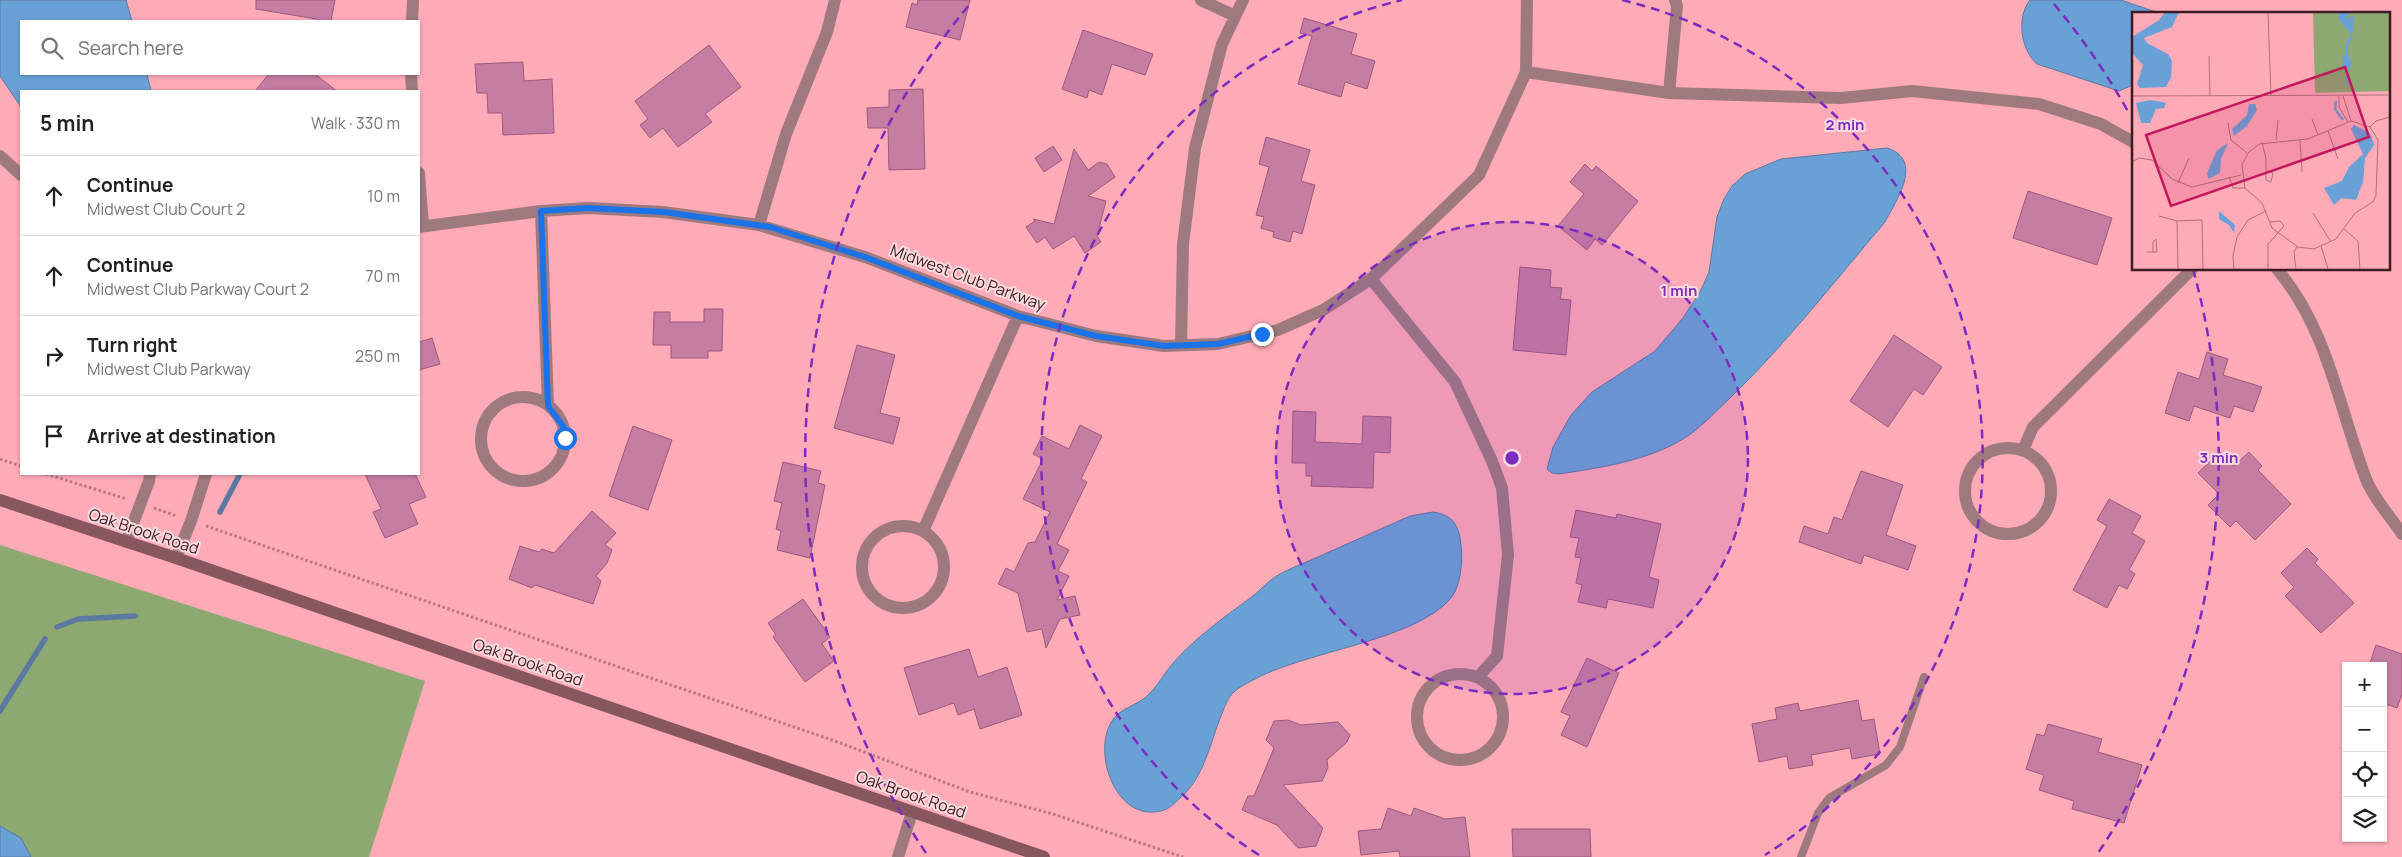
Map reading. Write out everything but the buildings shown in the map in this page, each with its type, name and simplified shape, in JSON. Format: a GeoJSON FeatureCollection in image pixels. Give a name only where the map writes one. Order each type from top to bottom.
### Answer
{"type":"FeatureCollection","features":[{"type":"Feature","properties":{"kind":"main road","name":"Oak Brook Road"},"geometry":{"type":"LineString","coordinates":[[0,500],[176,558],[1044,857]]}},
{"type":"Feature","properties":{"kind":"street"},"geometry":{"type":"LineString","coordinates":[[412,20],[413,0]]}},
{"type":"Feature","properties":{"kind":"street"},"geometry":{"type":"LineString","coordinates":[[759,225],[786,134],[827,32],[835,0]]}},
{"type":"Feature","properties":{"kind":"street"},"geometry":{"type":"LineString","coordinates":[[1181,345],[1183,244],[1196,148],[1222,44],[1243,0]]}},
{"type":"Feature","properties":{"kind":"street","name":"Midwest Club Parkway"},"geometry":{"type":"LineString","coordinates":[[421,226],[541,211],[588,208],[664,212],[759,225],[865,257],[1018,316],[1096,336],[1164,346],[1218,344],[1278,330],[1323,310],[1371,279],[1479,175],[1526,72],[1527,0]]}},
{"type":"Feature","properties":{"kind":"street"},"geometry":{"type":"LineString","coordinates":[[1669,92],[1677,6],[1675,0]]}},
{"type":"Feature","properties":{"kind":"street"},"geometry":{"type":"LineString","coordinates":[[1205,1],[1235,16]]}},
{"type":"Feature","properties":{"kind":"street"},"geometry":{"type":"LineString","coordinates":[[1526,72],[1669,92],[1841,98],[1912,91],[2039,104],[2101,124],[2132,141]]}},
{"type":"Feature","properties":{"kind":"street"},"geometry":{"type":"LineString","coordinates":[[411,75],[412,90]]}},
{"type":"Feature","properties":{"kind":"street"},"geometry":{"type":"LineString","coordinates":[[0,156],[20,174]]}},
{"type":"Feature","properties":{"kind":"street"},"geometry":{"type":"LineString","coordinates":[[420,200],[421,226]]}},
{"type":"Feature","properties":{"kind":"street"},"geometry":{"type":"LineString","coordinates":[[541,211],[548,406],[563,426],[564,450],[559,462],[551,471],[540,478],[528,482],[504,478],[492,469],[484,457],[480,444],[481,430],[486,417],[496,406],[508,399],[522,397],[536,399],[548,406]]}},
{"type":"Feature","properties":{"kind":"street"},"geometry":{"type":"LineString","coordinates":[[2023,450],[2033,427],[2191,270]]}},
{"type":"Feature","properties":{"kind":"street"},"geometry":{"type":"LineString","coordinates":[[2278,270],[2290,285],[2324,346],[2367,482],[2402,534]]}},
{"type":"Feature","properties":{"kind":"street"},"geometry":{"type":"LineString","coordinates":[[1371,279],[1455,382],[1492,461],[1502,488],[1508,555],[1497,656],[1478,677]]}},
{"type":"Feature","properties":{"kind":"street"},"geometry":{"type":"LineString","coordinates":[[923,532],[1018,316]]}},
{"type":"Feature","properties":{"kind":"street"},"geometry":{"type":"LineString","coordinates":[[2009,447],[2023,450],[2036,457],[2045,468],[2050,482],[2051,496],[2047,510],[2038,522],[2026,530],[2012,534],[1998,533],[1984,527],[1974,518],[1967,506],[1964,492],[1966,478],[1972,465],[1982,455],[1995,449],[2009,447]]}},
{"type":"Feature","properties":{"kind":"street"},"geometry":{"type":"LineString","coordinates":[[126,542],[150,481],[150,475]]}},
{"type":"Feature","properties":{"kind":"street"},"geometry":{"type":"LineString","coordinates":[[176,558],[191,521],[206,475]]}},
{"type":"Feature","properties":{"kind":"street"},"geometry":{"type":"LineString","coordinates":[[898,526],[911,527],[923,532],[934,540],[942,553],[944,566],[942,580],[936,593],[925,602],[912,608],[898,609],[885,605],[874,597],[864,580],[862,560],[866,548],[874,538],[885,530],[898,526]]}},
{"type":"Feature","properties":{"kind":"street"},"geometry":{"type":"LineString","coordinates":[[1454,674],[1478,677],[1491,686],[1502,705],[1502,727],[1497,740],[1486,751],[1473,758],[1458,760],[1444,757],[1431,749],[1423,739],[1417,716],[1419,704],[1428,688],[1442,677],[1454,674]]}},
{"type":"Feature","properties":{"kind":"street"},"geometry":{"type":"LineString","coordinates":[[898,857],[912,812]]}},
{"type":"Feature","properties":{"kind":"lane"},"geometry":{"type":"LineString","coordinates":[[1800,857],[1818,813],[1829,798],[1886,765],[1900,747],[1924,677]]}},
{"type":"Feature","properties":{"kind":"path"},"geometry":{"type":"LineString","coordinates":[[0,459],[20,466]]}},
{"type":"Feature","properties":{"kind":"path"},"geometry":{"type":"LineString","coordinates":[[49,475],[141,503],[835,741],[970,792],[1053,814],[1183,857]]}},
{"type":"Feature","properties":{"kind":"green space"},"geometry":{"type":"Polygon","coordinates":[[[0,545],[425,681],[369,857],[0,857],[0,545]]]}},
{"type":"Feature","properties":{"kind":"water"},"geometry":{"type":"Polygon","coordinates":[[[0,0],[126,0],[132,20],[20,20],[20,75],[147,75],[151,90],[20,90],[20,106],[0,76],[0,0]]]}},
{"type":"Feature","properties":{"kind":"water"},"geometry":{"type":"Polygon","coordinates":[[[2030,0],[2121,0],[2156,12],[2132,12],[2132,85],[2119,91],[2037,64],[2027,51],[2022,34],[2023,16],[2030,0]]]}},
{"type":"Feature","properties":{"kind":"water"},"geometry":{"type":"Polygon","coordinates":[[[1887,148],[1898,154],[1904,161],[1906,171],[1901,192],[1885,222],[1790,335],[1710,417],[1683,439],[1662,450],[1633,460],[1559,474],[1552,473],[1547,469],[1553,447],[1571,415],[1592,392],[1655,351],[1683,318],[1701,290],[1709,272],[1717,217],[1724,199],[1732,186],[1745,174],[1781,159],[1887,148]]]}},
{"type":"Feature","properties":{"kind":"water"},"geometry":{"type":"Polygon","coordinates":[[[1433,512],[1450,518],[1459,532],[1462,558],[1457,587],[1451,598],[1434,613],[1412,625],[1275,670],[1236,690],[1226,704],[1195,781],[1168,808],[1160,811],[1144,811],[1130,805],[1119,795],[1111,780],[1106,764],[1105,747],[1107,731],[1118,714],[1146,697],[1174,662],[1192,644],[1279,574],[1410,516],[1433,512]]]}},
{"type":"Feature","properties":{"kind":"water"},"geometry":{"type":"Polygon","coordinates":[[[0,826],[21,838],[31,857],[0,857],[0,826]]]}},
{"type":"Feature","properties":{"kind":"waterway"},"geometry":{"type":"LineString","coordinates":[[220,512],[239,475]]}},
{"type":"Feature","properties":{"kind":"waterway"},"geometry":{"type":"LineString","coordinates":[[57,627],[78,619],[135,616]]}},
{"type":"Feature","properties":{"kind":"waterway"},"geometry":{"type":"LineString","coordinates":[[0,711],[45,639]]}},
{"type":"Feature","properties":{"kind":"route"},"geometry":{"type":"LineString","coordinates":[[565,438],[563,426],[557,414],[548,406],[541,211],[588,208],[664,212],[770,227],[865,257],[1018,316],[1096,336],[1164,346],[1218,344],[1262,334]]}}]}
